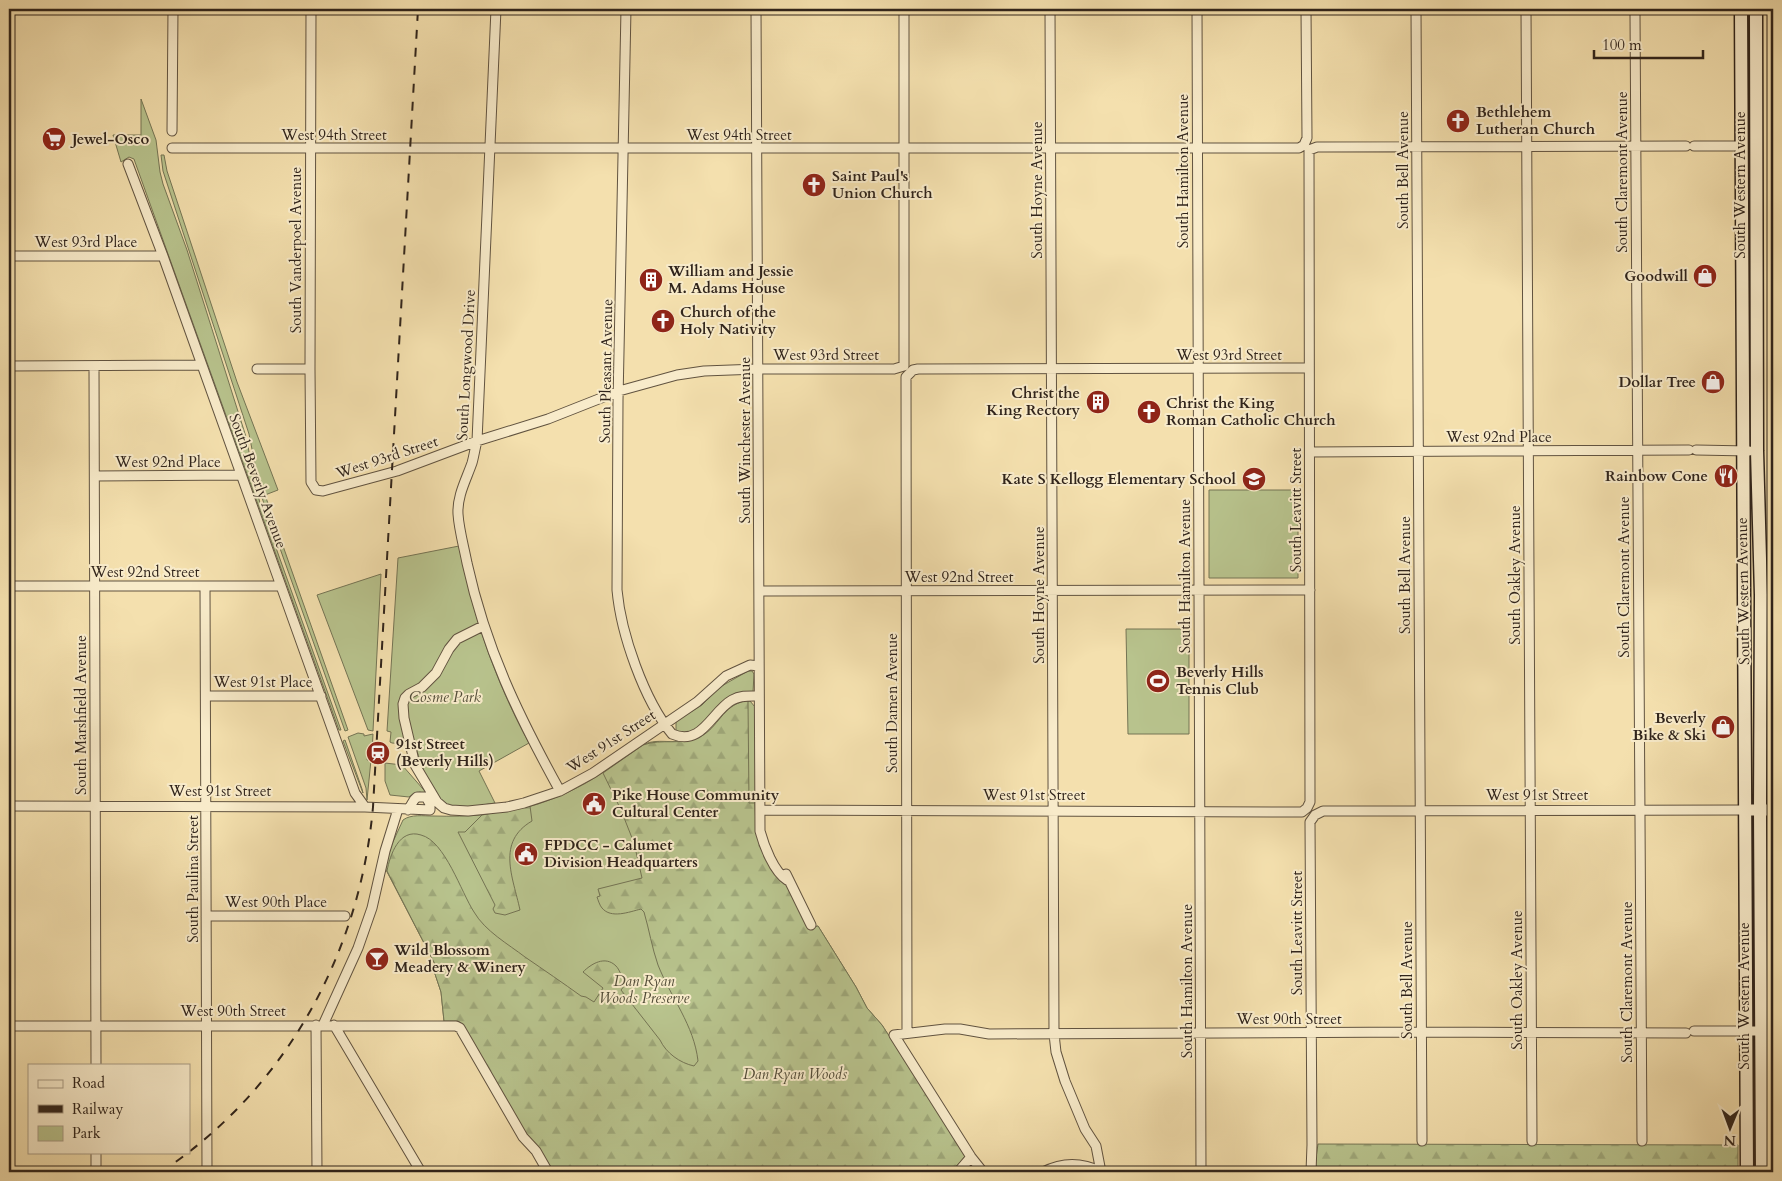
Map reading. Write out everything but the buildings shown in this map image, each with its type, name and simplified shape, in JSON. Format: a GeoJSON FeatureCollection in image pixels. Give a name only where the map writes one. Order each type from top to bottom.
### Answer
{"type":"FeatureCollection","features":[{"type":"Feature","properties":{"kind":"main road","name":"South Western Avenue"},"geometry":{"type":"LineString","coordinates":[[1741,9],[1747,1172]]}},
{"type":"Feature","properties":{"kind":"main road","name":"South Western Avenue"},"geometry":{"type":"LineString","coordinates":[[1756,9],[1757,451],[1761,595],[1760,1031],[1762,1172]]}},
{"type":"Feature","properties":{"kind":"main road"},"geometry":{"type":"LineString","coordinates":[[1744,588],[1752,604],[1755,640],[1760,660]]}},
{"type":"Feature","properties":{"kind":"street"},"geometry":{"type":"LineString","coordinates":[[172,131],[173,9]]}},
{"type":"Feature","properties":{"kind":"street","name":"South Vanderpoel Avenue"},"geometry":{"type":"LineString","coordinates":[[311,9],[311,482],[316,490]]}},
{"type":"Feature","properties":{"kind":"street","name":"South Longwood Drive"},"geometry":{"type":"LineString","coordinates":[[496,9],[477,441],[460,496],[458,513],[472,585],[483,626],[512,700],[560,791]]}},
{"type":"Feature","properties":{"kind":"street","name":"South Pleasant Avenue"},"geometry":{"type":"LineString","coordinates":[[626,9],[619,391],[618,605],[627,642],[642,680],[665,724]]}},
{"type":"Feature","properties":{"kind":"street","name":"South Winchester Avenue"},"geometry":{"type":"LineString","coordinates":[[756,9],[760,810]]}},
{"type":"Feature","properties":{"kind":"street","name":"South Damen Avenue"},"geometry":{"type":"LineString","coordinates":[[904,9],[907,369],[905,382],[907,1033]]}},
{"type":"Feature","properties":{"kind":"street","name":"South Hoyne Avenue"},"geometry":{"type":"LineString","coordinates":[[1050,9],[1054,1034],[1056,1052],[1065,1080],[1085,1130],[1096,1146],[1101,1172]]}},
{"type":"Feature","properties":{"kind":"street","name":"South Hamilton Avenue"},"geometry":{"type":"LineString","coordinates":[[1196,9],[1201,1172]]}},
{"type":"Feature","properties":{"kind":"street","name":"South Leavitt Street"},"geometry":{"type":"LineString","coordinates":[[1306,9],[1310,368],[1310,804],[1307,808]]}},
{"type":"Feature","properties":{"kind":"street","name":"South Bell Avenue"},"geometry":{"type":"LineString","coordinates":[[1416,9],[1422,1141]]}},
{"type":"Feature","properties":{"kind":"street","name":"South Oakley Avenue"},"geometry":{"type":"LineString","coordinates":[[1526,9],[1532,1141]]}},
{"type":"Feature","properties":{"kind":"street","name":"South Claremont Avenue"},"geometry":{"type":"LineString","coordinates":[[1635,14],[1642,1141]]}},
{"type":"Feature","properties":{"kind":"street","name":"West 94th Street"},"geometry":{"type":"LineString","coordinates":[[172,148],[624,149],[1299,148],[1309,145],[1417,147],[1741,146]]}},
{"type":"Feature","properties":{"kind":"street","name":"South Beverly Avenue"},"geometry":{"type":"LineString","coordinates":[[128,164],[163,256],[355,793],[364,807]]}},
{"type":"Feature","properties":{"kind":"street","name":"West 93rd Place"},"geometry":{"type":"LineString","coordinates":[[9,256],[163,256]]}},
{"type":"Feature","properties":{"kind":"street"},"geometry":{"type":"LineString","coordinates":[[9,366],[202,365]]}},
{"type":"Feature","properties":{"kind":"street","name":"South Marshfield Avenue"},"geometry":{"type":"LineString","coordinates":[[94,366],[96,1064]]}},
{"type":"Feature","properties":{"kind":"street"},"geometry":{"type":"LineString","coordinates":[[257,369],[310,368]]}},
{"type":"Feature","properties":{"kind":"street","name":"West 93rd Street"},"geometry":{"type":"LineString","coordinates":[[316,490],[331,490],[392,473],[477,441],[548,419],[619,391],[676,375],[704,371],[758,369],[1310,368]]}},
{"type":"Feature","properties":{"kind":"street","name":"West 92nd Place"},"geometry":{"type":"LineString","coordinates":[[1310,452],[1757,451]]}},
{"type":"Feature","properties":{"kind":"street","name":"West 92nd Place"},"geometry":{"type":"LineString","coordinates":[[95,476],[241,475]]}},
{"type":"Feature","properties":{"kind":"street","name":"West 92nd Street"},"geometry":{"type":"LineString","coordinates":[[9,586],[281,586]]}},
{"type":"Feature","properties":{"kind":"street","name":"South Paulina Street"},"geometry":{"type":"LineString","coordinates":[[206,586],[207,1172]]}},
{"type":"Feature","properties":{"kind":"street","name":"West 92nd Street"},"geometry":{"type":"LineString","coordinates":[[759,590],[1310,590]]}},
{"type":"Feature","properties":{"kind":"street","name":"West 91st Street"},"geometry":{"type":"LineString","coordinates":[[483,626],[457,640],[449,649],[436,673],[422,687],[405,698],[403,704],[412,755],[418,772],[437,802],[444,808],[468,811],[524,803],[560,791],[593,773],[697,702],[726,676],[750,665],[759,666]]}},
{"type":"Feature","properties":{"kind":"street","name":"West 91st Place"},"geometry":{"type":"LineString","coordinates":[[206,696],[321,696]]}},
{"type":"Feature","properties":{"kind":"street"},"geometry":{"type":"LineString","coordinates":[[665,724],[672,734],[676,736],[683,737],[694,734],[705,727],[724,705],[734,699],[743,696],[759,696]]}},
{"type":"Feature","properties":{"kind":"street","name":"West 91st Street"},"geometry":{"type":"LineString","coordinates":[[9,806],[364,807],[408,810],[430,810],[428,800],[422,796],[414,800],[408,810]]}},
{"type":"Feature","properties":{"kind":"street","name":"West 91st Street"},"geometry":{"type":"LineString","coordinates":[[760,810],[1200,810],[1302,812],[1307,808]]}},
{"type":"Feature","properties":{"kind":"street"},"geometry":{"type":"LineString","coordinates":[[317,1172],[320,1025],[349,971],[364,932],[398,809]]}},
{"type":"Feature","properties":{"kind":"street"},"geometry":{"type":"LineString","coordinates":[[760,810],[762,841],[771,857],[786,873],[787,880],[811,926]]}},
{"type":"Feature","properties":{"kind":"street","name":"West 91st Street"},"geometry":{"type":"LineString","coordinates":[[1315,815],[1323,811],[1773,810]]}},
{"type":"Feature","properties":{"kind":"street","name":"South Leavitt Street"},"geometry":{"type":"LineString","coordinates":[[1311,1172],[1310,822],[1315,815]]}},
{"type":"Feature","properties":{"kind":"street","name":"West 90th Place"},"geometry":{"type":"LineString","coordinates":[[206,916],[345,916]]}},
{"type":"Feature","properties":{"kind":"street"},"geometry":{"type":"LineString","coordinates":[[334,1025],[421,1172]]}},
{"type":"Feature","properties":{"kind":"street","name":"West 90th Street"},"geometry":{"type":"LineString","coordinates":[[9,1026],[456,1026],[460,1028],[523,1138],[536,1151],[548,1172]]}},
{"type":"Feature","properties":{"kind":"street","name":"West 90th Street"},"geometry":{"type":"LineString","coordinates":[[971,1157],[894,1035],[945,1029],[960,1029],[989,1034],[1312,1032],[1641,1033],[1760,1031]]}},
{"type":"Feature","properties":{"kind":"street"},"geometry":{"type":"LineString","coordinates":[[96,1154],[96,1172]]}},
{"type":"Feature","properties":{"kind":"street"},"geometry":{"type":"LineString","coordinates":[[958,1172],[971,1157],[983,1172]]}},
{"type":"Feature","properties":{"kind":"street"},"geometry":{"type":"LineString","coordinates":[[1043,1172],[1055,1166],[1069,1164],[1086,1165],[1101,1172]]}},
{"type":"Feature","properties":{"kind":"green space"},"geometry":{"type":"Polygon","coordinates":[[[141,99],[156,140],[163,184],[187,250],[247,440],[260,503],[341,730],[339,730],[134,159],[129,157],[121,162],[113,135],[141,135],[141,99]]]}},
{"type":"Feature","properties":{"kind":"green space"},"geometry":{"type":"Polygon","coordinates":[[[161,155],[164,155],[167,171],[237,382],[278,490],[265,495],[348,730],[345,731],[261,495],[249,434],[163,171],[161,155]]]}},
{"type":"Feature","properties":{"kind":"green space"},"geometry":{"type":"Polygon","coordinates":[[[1209,490],[1298,490],[1298,578],[1209,578],[1209,490]]]}},
{"type":"Feature","properties":{"kind":"green space","name":"Cosme Park"},"geometry":{"type":"Polygon","coordinates":[[[459,546],[471,597],[486,647],[506,696],[529,743],[479,771],[495,803],[459,808],[448,806],[436,796],[427,779],[415,745],[390,742],[391,732],[387,731],[398,558],[459,546]]]}},
{"type":"Feature","properties":{"kind":"green space"},"geometry":{"type":"Polygon","coordinates":[[[381,574],[373,731],[368,730],[317,595],[381,574]]]}},
{"type":"Feature","properties":{"kind":"green space","name":"Beverly Hills Tennis Club"},"geometry":{"type":"Polygon","coordinates":[[[1126,629],[1189,629],[1189,734],[1128,734],[1126,629]]]}},
{"type":"Feature","properties":{"kind":"green space"},"geometry":{"type":"Polygon","coordinates":[[[748,671],[752,671],[754,674],[753,692],[709,718],[693,731],[686,733],[676,730],[676,721],[702,705],[720,687],[748,671]]]}},
{"type":"Feature","properties":{"kind":"green space","name":"Dan Ryan Woods"},"geometry":{"type":"Polygon","coordinates":[[[745,701],[750,701],[755,707],[756,830],[809,928],[818,926],[867,1008],[882,1025],[965,1156],[952,1172],[554,1172],[523,1130],[462,1024],[458,1021],[444,1021],[441,992],[434,971],[438,970],[385,868],[391,846],[403,820],[417,816],[459,816],[512,811],[538,804],[585,784],[643,745],[656,741],[686,741],[702,736],[732,707],[745,701]]]}},
{"type":"Feature","properties":{"kind":"green space","name":"Dan Ryan Woods"},"geometry":{"type":"Polygon","coordinates":[[[748,701],[749,803],[755,803],[756,830],[788,886],[809,928],[818,926],[867,1008],[882,1025],[965,1152],[965,1156],[952,1172],[554,1172],[523,1130],[462,1024],[458,1021],[444,1021],[441,992],[434,971],[438,970],[387,871],[393,851],[401,839],[407,835],[421,835],[430,839],[438,847],[452,868],[474,912],[490,931],[581,996],[594,1002],[603,988],[583,972],[586,969],[603,961],[616,966],[625,985],[621,990],[666,1049],[679,1060],[694,1066],[698,1061],[692,1035],[658,965],[644,912],[641,909],[620,914],[610,913],[602,908],[597,897],[600,896],[598,889],[642,878],[634,843],[603,773],[643,745],[657,742],[686,741],[700,737],[712,728],[731,707],[748,701]]]}},
{"type":"Feature","properties":{"kind":"green space"},"geometry":{"type":"Polygon","coordinates":[[[358,733],[364,734],[364,736],[373,734],[372,753],[368,753],[367,760],[371,760],[367,800],[366,788],[348,737],[358,733]]]}},
{"type":"Feature","properties":{"kind":"green space"},"geometry":{"type":"Polygon","coordinates":[[[345,740],[362,789],[363,793],[343,741],[345,740]]]}},
{"type":"Feature","properties":{"kind":"green space"},"geometry":{"type":"Polygon","coordinates":[[[385,763],[402,765],[430,797],[420,792],[409,797],[390,795],[385,781],[385,763]]]}},
{"type":"Feature","properties":{"kind":"green space"},"geometry":{"type":"Polygon","coordinates":[[[530,806],[532,821],[521,829],[514,839],[511,850],[511,873],[520,910],[505,915],[495,913],[493,909],[495,905],[458,832],[465,832],[482,815],[530,806]]]}},
{"type":"Feature","properties":{"kind":"green space"},"geometry":{"type":"Polygon","coordinates":[[[1769,818],[1773,818],[1773,1172],[1766,1172],[1766,821],[1769,818]]]}},
{"type":"Feature","properties":{"kind":"green space"},"geometry":{"type":"Polygon","coordinates":[[[1318,1144],[1738,1145],[1738,1172],[1314,1172],[1318,1144]]]}},
{"type":"Feature","properties":{"kind":"railway"},"geometry":{"type":"LineString","coordinates":[[190,1150],[205,1139],[245,1101],[279,1059],[309,1014],[333,965],[352,915],[365,862],[373,807],[418,9]]}},
{"type":"Feature","properties":{"kind":"railway"},"geometry":{"type":"LineString","coordinates":[[161,1172],[185,1154]]}},
{"type":"Feature","properties":{"kind":"place","name":"Bethlehem Lutheran Church"},"geometry":{"type":"Point","coordinates":[1458,121]}},
{"type":"Feature","properties":{"kind":"place","name":"Jewel-Osco"},"geometry":{"type":"Point","coordinates":[54,139]}},
{"type":"Feature","properties":{"kind":"place","name":"Saint Paul's Union Church"},"geometry":{"type":"Point","coordinates":[814,185]}},
{"type":"Feature","properties":{"kind":"place","name":"Goodwill"},"geometry":{"type":"Point","coordinates":[1705,276]}},
{"type":"Feature","properties":{"kind":"place","name":"William and Jessie M. Adams House"},"geometry":{"type":"Point","coordinates":[651,280]}},
{"type":"Feature","properties":{"kind":"place","name":"Church of the Holy Nativity"},"geometry":{"type":"Point","coordinates":[663,321]}},
{"type":"Feature","properties":{"kind":"place","name":"Dollar Tree"},"geometry":{"type":"Point","coordinates":[1713,382]}},
{"type":"Feature","properties":{"kind":"place","name":"Christ the King Rectory"},"geometry":{"type":"Point","coordinates":[1098,402]}},
{"type":"Feature","properties":{"kind":"place","name":"Christ the King Roman Catholic Church"},"geometry":{"type":"Point","coordinates":[1149,412]}},
{"type":"Feature","properties":{"kind":"place","name":"Rainbow Cone"},"geometry":{"type":"Point","coordinates":[1726,476]}},
{"type":"Feature","properties":{"kind":"place","name":"Kate S Kellogg Elementary School"},"geometry":{"type":"Point","coordinates":[1254,479]}},
{"type":"Feature","properties":{"kind":"place","name":"Beverly Hills Tennis Club"},"geometry":{"type":"Point","coordinates":[1158,681]}},
{"type":"Feature","properties":{"kind":"place","name":"Beverly Bike & Ski"},"geometry":{"type":"Point","coordinates":[1723,727]}},
{"type":"Feature","properties":{"kind":"place","name":"91st Street (Beverly Hills)"},"geometry":{"type":"Point","coordinates":[378,753]}},
{"type":"Feature","properties":{"kind":"place","name":"Pike House Community Cultural Center"},"geometry":{"type":"Point","coordinates":[594,804]}},
{"type":"Feature","properties":{"kind":"place","name":"FPDCC - Calumet Division Headquarters"},"geometry":{"type":"Point","coordinates":[526,854]}},
{"type":"Feature","properties":{"kind":"place","name":"Wild Blossom Meadery & Winery"},"geometry":{"type":"Point","coordinates":[377,959]}},
{"type":"Feature","properties":{"kind":"park label","name":"Dan Ryan Woods Preserve"},"geometry":{"type":"Point","coordinates":[644,990]}}]}
